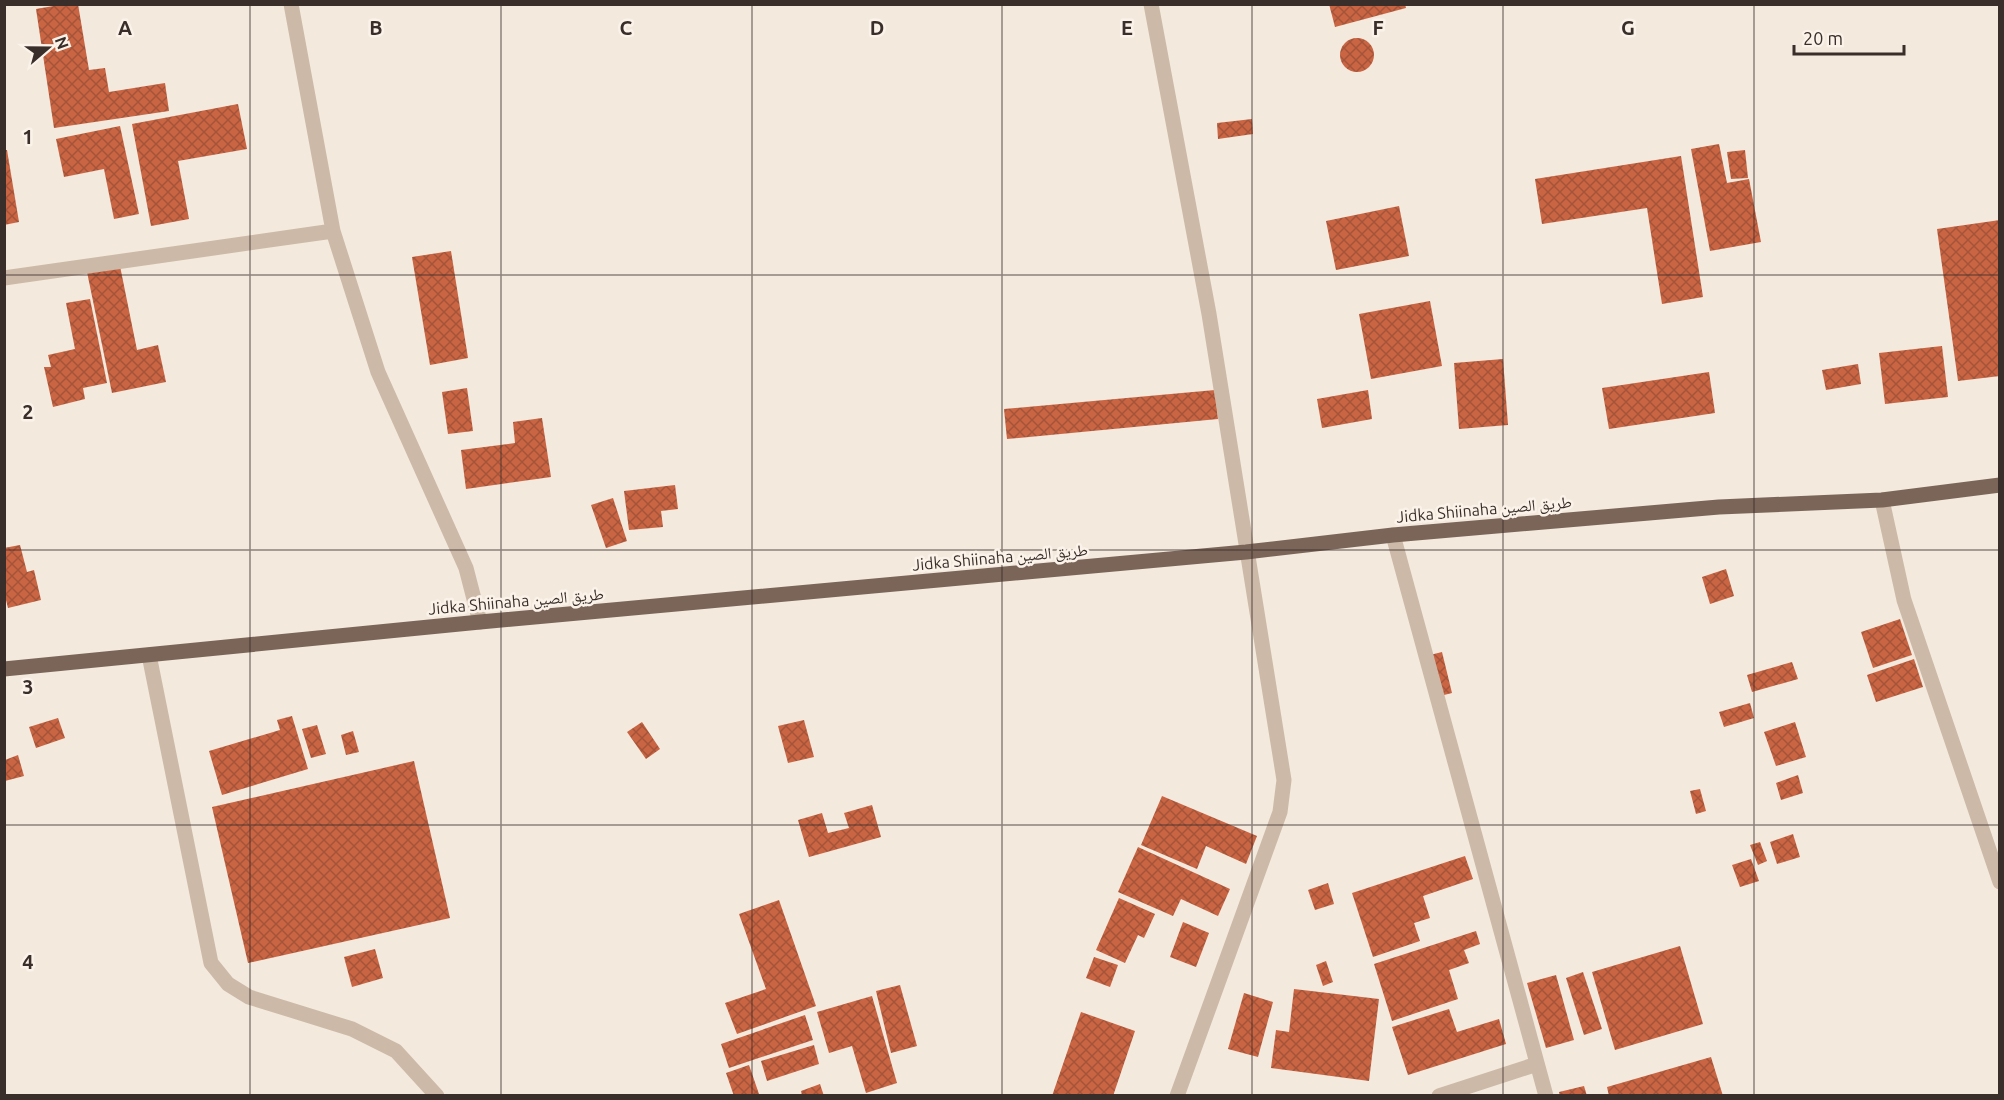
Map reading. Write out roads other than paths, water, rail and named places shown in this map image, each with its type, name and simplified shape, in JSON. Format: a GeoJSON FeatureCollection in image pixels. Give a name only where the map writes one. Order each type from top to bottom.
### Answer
{"type":"FeatureCollection","features":[{"type":"Feature","properties":{"kind":"main road","name":"Jidka Shiinaha طريق الصين"},"geometry":{"type":"LineString","coordinates":[[4,669],[480,622],[1246,552],[1393,536],[1719,507],[1882,500],[2000,485]]}},
{"type":"Feature","properties":{"kind":"street"},"geometry":{"type":"LineString","coordinates":[[291,4],[333,231],[378,372],[466,568],[480,622]]}},
{"type":"Feature","properties":{"kind":"street"},"geometry":{"type":"LineString","coordinates":[[1151,4],[1209,314],[1284,780],[1280,812],[1177,1095]]}},
{"type":"Feature","properties":{"kind":"street"},"geometry":{"type":"LineString","coordinates":[[4,278],[333,231]]}},
{"type":"Feature","properties":{"kind":"street"},"geometry":{"type":"LineString","coordinates":[[1882,500],[1904,600],[2000,882]]}},
{"type":"Feature","properties":{"kind":"street"},"geometry":{"type":"LineString","coordinates":[[1393,536],[1546,1095]]}},
{"type":"Feature","properties":{"kind":"street"},"geometry":{"type":"LineString","coordinates":[[149,655],[211,963],[228,984],[249,997],[352,1029],[396,1051],[436,1095]]}},
{"type":"Feature","properties":{"kind":"street"},"geometry":{"type":"LineString","coordinates":[[1439,1095],[1537,1064]]}}]}
